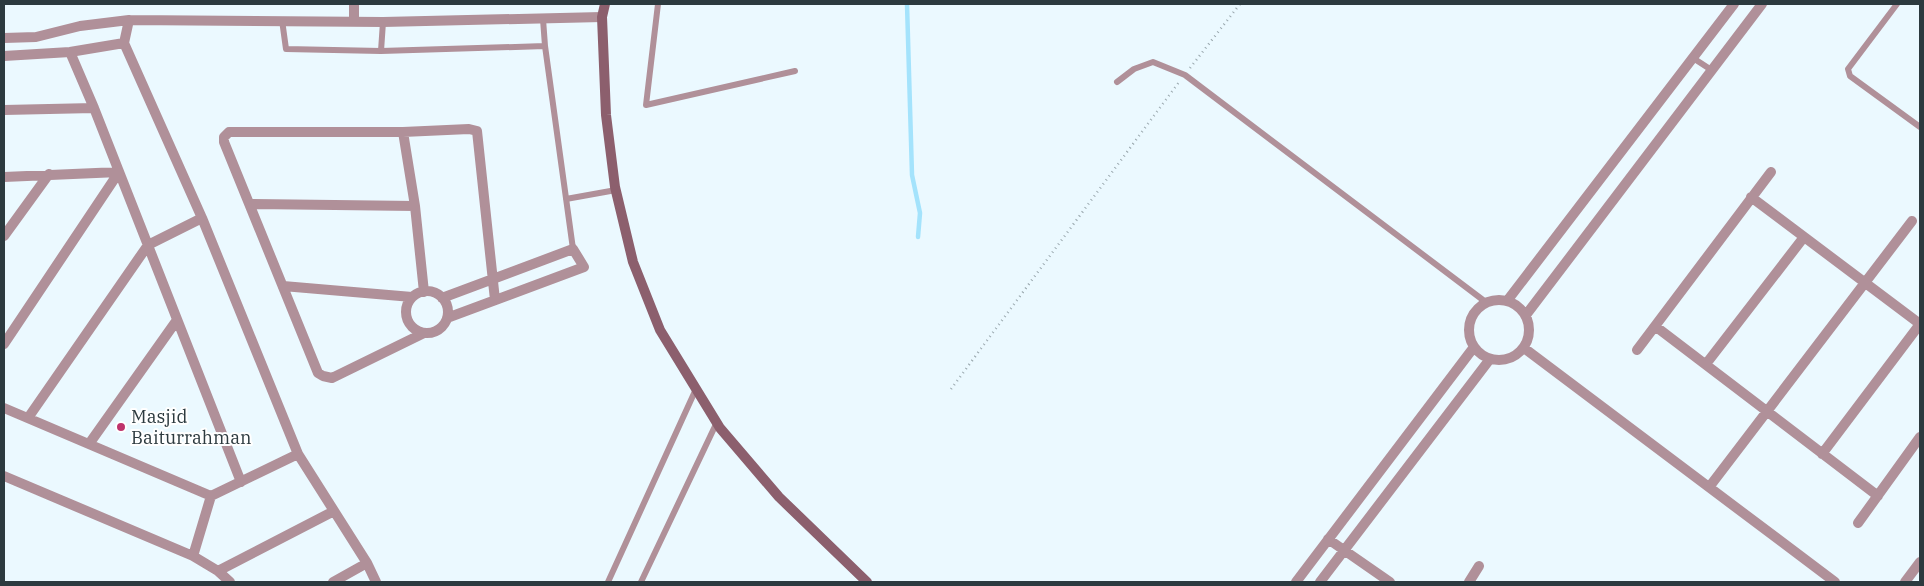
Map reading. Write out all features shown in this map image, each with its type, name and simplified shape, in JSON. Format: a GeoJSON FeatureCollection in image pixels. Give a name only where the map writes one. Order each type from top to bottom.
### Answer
{"type":"FeatureCollection","features":[{"type":"Feature","properties":{"kind":"main road"},"geometry":{"type":"LineString","coordinates":[[605,4],[602,18],[606,115],[616,190],[633,262],[660,330],[717,422],[780,497],[867,582]]}},
{"type":"Feature","properties":{"kind":"street"},"geometry":{"type":"LineString","coordinates":[[354,4],[354,21]]}},
{"type":"Feature","properties":{"kind":"street"},"geometry":{"type":"LineString","coordinates":[[1507,301],[1734,4]]}},
{"type":"Feature","properties":{"kind":"street"},"geometry":{"type":"LineString","coordinates":[[1526,315],[1762,4]]}},
{"type":"Feature","properties":{"kind":"street"},"geometry":{"type":"LineString","coordinates":[[4,38],[36,37],[80,26],[129,20],[383,22],[602,18]]}},
{"type":"Feature","properties":{"kind":"street"},"geometry":{"type":"LineString","coordinates":[[129,20],[124,43],[202,218],[298,454],[367,563],[376,582]]}},
{"type":"Feature","properties":{"kind":"street"},"geometry":{"type":"LineString","coordinates":[[4,56],[70,52],[124,43]]}},
{"type":"Feature","properties":{"kind":"street"},"geometry":{"type":"LineString","coordinates":[[70,52],[94,108],[241,482]]}},
{"type":"Feature","properties":{"kind":"street"},"geometry":{"type":"LineString","coordinates":[[4,110],[94,108]]}},
{"type":"Feature","properties":{"kind":"street"},"geometry":{"type":"LineString","coordinates":[[442,298],[493,278],[573,249],[584,267],[447,318],[438,330],[424,333],[332,378],[323,376],[318,373],[251,204],[224,142],[224,137],[230,132],[403,132],[469,129],[477,131],[493,278],[495,300]]}},
{"type":"Feature","properties":{"kind":"street"},"geometry":{"type":"LineString","coordinates":[[403,132],[415,206],[424,292]]}},
{"type":"Feature","properties":{"kind":"street"},"geometry":{"type":"LineString","coordinates":[[4,177],[119,172]]}},
{"type":"Feature","properties":{"kind":"street"},"geometry":{"type":"LineString","coordinates":[[4,344],[119,172]]}},
{"type":"Feature","properties":{"kind":"street"},"geometry":{"type":"LineString","coordinates":[[1637,350],[1771,172]]}},
{"type":"Feature","properties":{"kind":"street"},"geometry":{"type":"LineString","coordinates":[[4,236],[49,174]]}},
{"type":"Feature","properties":{"kind":"street"},"geometry":{"type":"LineString","coordinates":[[1751,197],[1920,324],[1822,454]]}},
{"type":"Feature","properties":{"kind":"street"},"geometry":{"type":"LineString","coordinates":[[251,204],[415,206]]}},
{"type":"Feature","properties":{"kind":"street"},"geometry":{"type":"LineString","coordinates":[[28,418],[148,245],[202,218]]}},
{"type":"Feature","properties":{"kind":"street"},"geometry":{"type":"LineString","coordinates":[[1710,486],[1912,220]]}},
{"type":"Feature","properties":{"kind":"street"},"geometry":{"type":"LineString","coordinates":[[1706,364],[1804,237]]}},
{"type":"Feature","properties":{"kind":"street"},"geometry":{"type":"LineString","coordinates":[[283,286],[412,297],[424,292],[431,292],[442,298],[446,304],[447,318]]}},
{"type":"Feature","properties":{"kind":"street"},"geometry":{"type":"LineString","coordinates":[[412,297],[406,309],[408,322],[418,331],[424,333]]}},
{"type":"Feature","properties":{"kind":"street"},"geometry":{"type":"LineString","coordinates":[[1497,300],[1507,301],[1514,304],[1526,315],[1529,332],[1524,348],[1512,358],[1490,359],[1474,347],[1470,338],[1469,327],[1475,313],[1487,303],[1497,300]]}},
{"type":"Feature","properties":{"kind":"street"},"geometry":{"type":"LineString","coordinates":[[88,444],[177,320]]}},
{"type":"Feature","properties":{"kind":"street"},"geometry":{"type":"LineString","coordinates":[[1656,326],[1878,496]]}},
{"type":"Feature","properties":{"kind":"street"},"geometry":{"type":"LineString","coordinates":[[1296,582],[1474,347]]}},
{"type":"Feature","properties":{"kind":"street"},"geometry":{"type":"LineString","coordinates":[[1524,348],[1710,486],[1835,582]]}},
{"type":"Feature","properties":{"kind":"street"},"geometry":{"type":"LineString","coordinates":[[1320,582],[1490,359]]}},
{"type":"Feature","properties":{"kind":"street"},"geometry":{"type":"LineString","coordinates":[[4,408],[211,496],[298,454]]}},
{"type":"Feature","properties":{"kind":"street"},"geometry":{"type":"LineString","coordinates":[[1858,523],[1920,437]]}},
{"type":"Feature","properties":{"kind":"street"},"geometry":{"type":"LineString","coordinates":[[4,476],[193,556],[218,571],[230,582]]}},
{"type":"Feature","properties":{"kind":"street"},"geometry":{"type":"LineString","coordinates":[[193,556],[211,496]]}},
{"type":"Feature","properties":{"kind":"street"},"geometry":{"type":"LineString","coordinates":[[218,571],[334,511]]}},
{"type":"Feature","properties":{"kind":"street"},"geometry":{"type":"LineString","coordinates":[[1328,539],[1390,582]]}},
{"type":"Feature","properties":{"kind":"street"},"geometry":{"type":"LineString","coordinates":[[1905,582],[1920,562]]}},
{"type":"Feature","properties":{"kind":"street"},"geometry":{"type":"LineString","coordinates":[[333,582],[367,563]]}},
{"type":"Feature","properties":{"kind":"street"},"geometry":{"type":"LineString","coordinates":[[1469,582],[1479,566]]}},
{"type":"Feature","properties":{"kind":"lane"},"geometry":{"type":"LineString","coordinates":[[658,4],[646,106],[796,71]]}},
{"type":"Feature","properties":{"kind":"lane"},"geometry":{"type":"LineString","coordinates":[[1897,4],[1848,68],[1848,73],[1920,127]]}},
{"type":"Feature","properties":{"kind":"lane"},"geometry":{"type":"LineString","coordinates":[[543,19],[545,46],[573,249]]}},
{"type":"Feature","properties":{"kind":"lane"},"geometry":{"type":"LineString","coordinates":[[282,20],[286,50],[381,51],[545,46]]}},
{"type":"Feature","properties":{"kind":"lane"},"geometry":{"type":"LineString","coordinates":[[381,51],[383,22]]}},
{"type":"Feature","properties":{"kind":"lane"},"geometry":{"type":"LineString","coordinates":[[1693,58],[1713,71]]}},
{"type":"Feature","properties":{"kind":"lane"},"geometry":{"type":"LineString","coordinates":[[1117,82],[1134,69],[1153,62],[1185,75],[1487,303]]}},
{"type":"Feature","properties":{"kind":"lane"},"geometry":{"type":"LineString","coordinates":[[566,199],[616,190]]}},
{"type":"Feature","properties":{"kind":"lane"},"geometry":{"type":"LineString","coordinates":[[608,582],[696,389]]}},
{"type":"Feature","properties":{"kind":"lane"},"geometry":{"type":"LineString","coordinates":[[641,582],[717,422]]}},
{"type":"Feature","properties":{"kind":"path"},"geometry":{"type":"LineString","coordinates":[[952,389],[1185,75],[1240,4]]}},
{"type":"Feature","properties":{"kind":"waterway"},"geometry":{"type":"LineString","coordinates":[[907,4],[912,175],[920,213],[918,237]]}},
{"type":"Feature","properties":{"kind":"place","name":"Masjid Baiturrahman"},"geometry":{"type":"Point","coordinates":[121,427]}}]}
